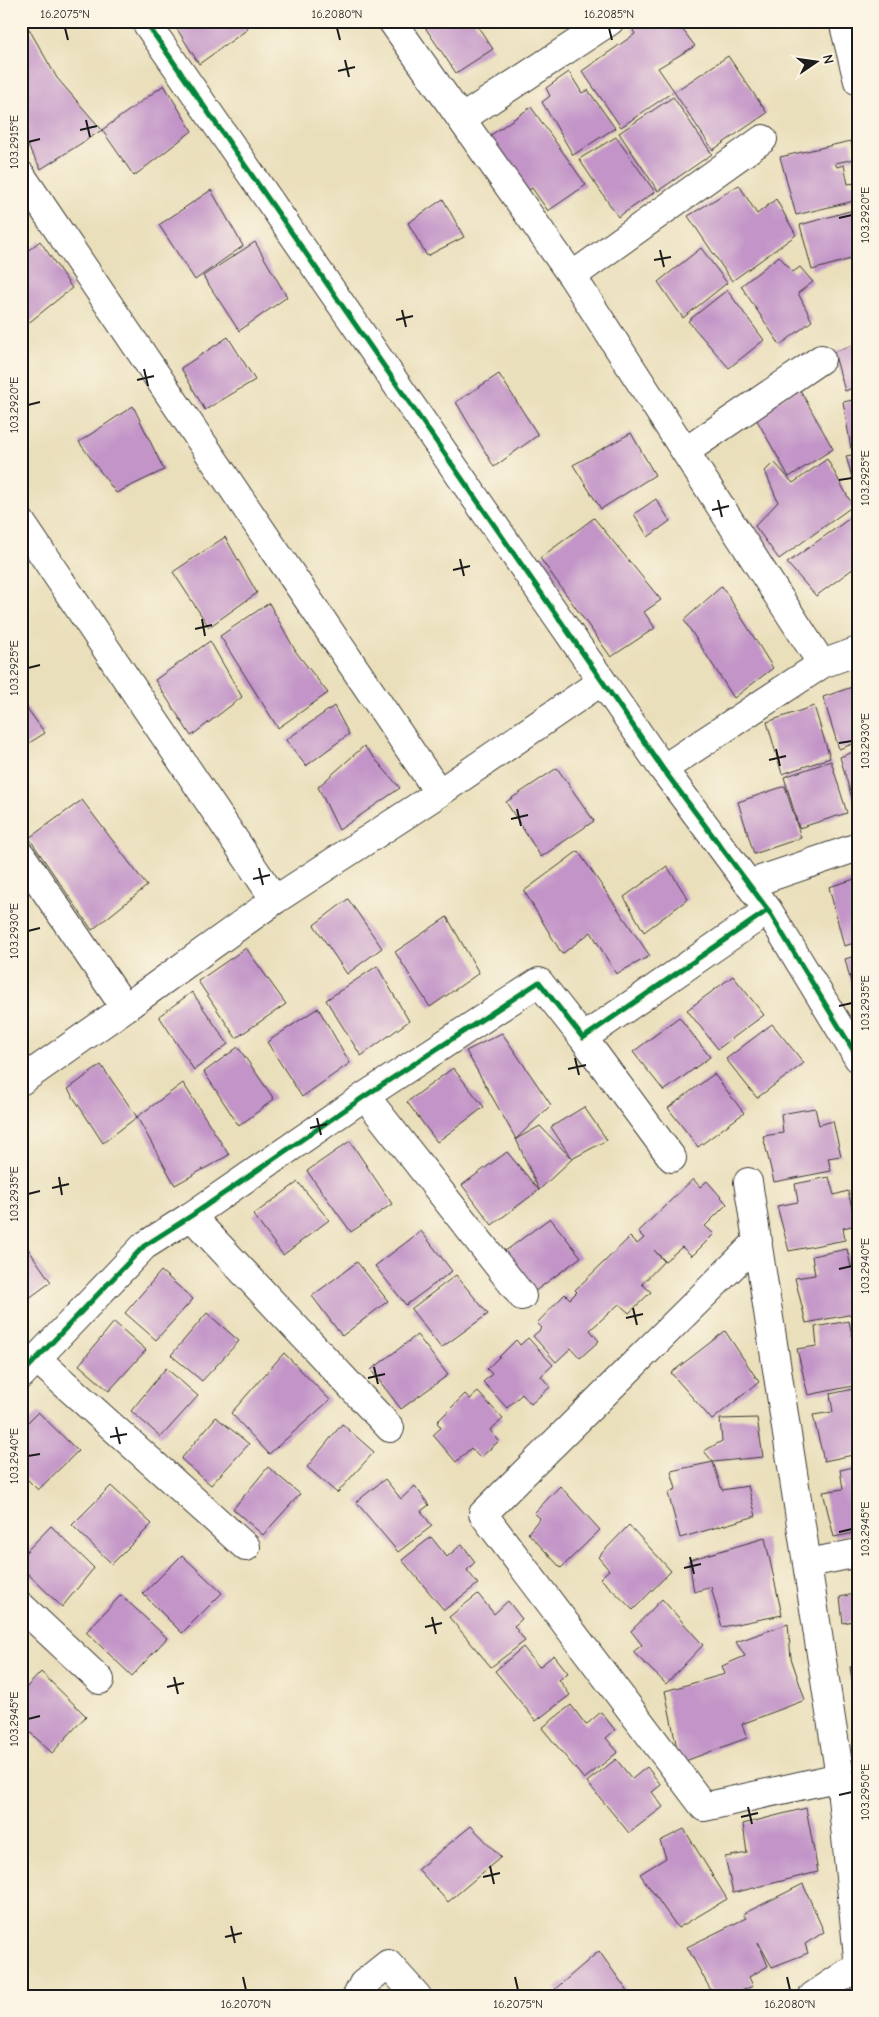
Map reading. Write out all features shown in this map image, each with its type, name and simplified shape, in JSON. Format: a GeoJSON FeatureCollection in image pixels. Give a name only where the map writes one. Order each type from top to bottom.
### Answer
{"type":"FeatureCollection","features":[{"type":"Feature","properties":{"kind":"street"},"geometry":{"type":"LineString","coordinates":[[145,21],[602,682],[663,769],[768,910],[857,1054]]}},
{"type":"Feature","properties":{"kind":"street"},"geometry":{"type":"LineString","coordinates":[[392,21],[572,276],[822,664]]}},
{"type":"Feature","properties":{"kind":"street"},"geometry":{"type":"LineString","coordinates":[[461,119],[610,21]]}},
{"type":"Feature","properties":{"kind":"street"},"geometry":{"type":"LineString","coordinates":[[844,25],[858,81]]}},
{"type":"Feature","properties":{"kind":"street"},"geometry":{"type":"LineString","coordinates":[[572,276],[763,139]]}},
{"type":"Feature","properties":{"kind":"street"},"geometry":{"type":"LineString","coordinates":[[21,174],[439,793]]}},
{"type":"Feature","properties":{"kind":"street"},"geometry":{"type":"LineString","coordinates":[[686,451],[821,359]]}},
{"type":"Feature","properties":{"kind":"street"},"geometry":{"type":"LineString","coordinates":[[21,522],[275,900]]}},
{"type":"Feature","properties":{"kind":"street"},"geometry":{"type":"LineString","coordinates":[[663,769],[822,664],[858,651]]}},
{"type":"Feature","properties":{"kind":"street"},"geometry":{"type":"LineString","coordinates":[[21,1081],[275,900],[439,793],[602,682]]}},
{"type":"Feature","properties":{"kind":"street"},"geometry":{"type":"LineString","coordinates":[[748,884],[858,847]]}},
{"type":"Feature","properties":{"kind":"street"},"geometry":{"type":"LineString","coordinates":[[21,855],[125,1008]]}},
{"type":"Feature","properties":{"kind":"street"},"geometry":{"type":"LineString","coordinates":[[583,1038],[768,910]]}},
{"type":"Feature","properties":{"kind":"street"},"geometry":{"type":"LineString","coordinates":[[246,1547],[29,1367],[144,1246],[191,1216],[365,1096],[539,982],[672,1158]]}},
{"type":"Feature","properties":{"kind":"street"},"geometry":{"type":"LineString","coordinates":[[365,1096],[522,1296]]}},
{"type":"Feature","properties":{"kind":"street"},"geometry":{"type":"LineString","coordinates":[[748,1182],[809,1563],[840,1777],[858,1957]]}},
{"type":"Feature","properties":{"kind":"street"},"geometry":{"type":"LineString","coordinates":[[191,1216],[390,1428]]}},
{"type":"Feature","properties":{"kind":"street"},"geometry":{"type":"LineString","coordinates":[[758,1242],[483,1514],[704,1807],[840,1777]]}},
{"type":"Feature","properties":{"kind":"street"},"geometry":{"type":"LineString","coordinates":[[809,1563],[858,1552]]}},
{"type":"Feature","properties":{"kind":"street"},"geometry":{"type":"LineString","coordinates":[[21,1606],[100,1680]]}},
{"type":"Feature","properties":{"kind":"street"},"geometry":{"type":"LineString","coordinates":[[357,1996],[363,1984],[388,1964],[417,1996]]}},
{"type":"Feature","properties":{"kind":"street"},"geometry":{"type":"LineString","coordinates":[[813,1996],[858,1966]]}},
{"type":"Feature","properties":{"kind":"building"},"geometry":{"type":"Polygon","coordinates":[[[172,21],[243,21],[248,29],[199,64],[172,21]]]}},
{"type":"Feature","properties":{"kind":"building"},"geometry":{"type":"Polygon","coordinates":[[[432,21],[474,21],[493,49],[456,73],[424,26],[432,21]]]}},
{"type":"Feature","properties":{"kind":"building"},"geometry":{"type":"Polygon","coordinates":[[[642,21],[676,21],[695,46],[658,68],[674,91],[621,127],[582,71],[635,34],[632,28],[642,21]]]}},
{"type":"Feature","properties":{"kind":"building"},"geometry":{"type":"Polygon","coordinates":[[[25,22],[57,78],[102,130],[41,169],[21,134],[21,24],[25,22]]]}},
{"type":"Feature","properties":{"kind":"building"},"geometry":{"type":"Polygon","coordinates":[[[728,56],[767,113],[713,150],[674,92],[728,56]]]}},
{"type":"Feature","properties":{"kind":"building"},"geometry":{"type":"Polygon","coordinates":[[[569,72],[582,93],[588,90],[615,128],[573,155],[542,102],[550,96],[546,88],[569,72]]]}},
{"type":"Feature","properties":{"kind":"building"},"geometry":{"type":"Polygon","coordinates":[[[164,85],[192,131],[134,176],[102,130],[164,85]]]}},
{"type":"Feature","properties":{"kind":"building"},"geometry":{"type":"Polygon","coordinates":[[[673,97],[712,154],[658,191],[619,133],[673,97]]]}},
{"type":"Feature","properties":{"kind":"building"},"geometry":{"type":"Polygon","coordinates":[[[531,107],[586,185],[548,211],[532,188],[526,192],[488,137],[531,107]]]}},
{"type":"Feature","properties":{"kind":"building"},"geometry":{"type":"Polygon","coordinates":[[[616,137],[655,192],[618,217],[579,159],[616,137]]]}},
{"type":"Feature","properties":{"kind":"building"},"geometry":{"type":"Polygon","coordinates":[[[851,141],[855,159],[835,163],[837,167],[844,165],[848,184],[856,183],[858,200],[796,215],[780,157],[851,141]]]}},
{"type":"Feature","properties":{"kind":"building"},"geometry":{"type":"Polygon","coordinates":[[[739,185],[757,214],[776,199],[796,235],[732,281],[688,216],[739,185]]]}},
{"type":"Feature","properties":{"kind":"building"},"geometry":{"type":"Polygon","coordinates":[[[211,190],[243,246],[195,280],[159,225],[211,190]]]}},
{"type":"Feature","properties":{"kind":"building"},"geometry":{"type":"Polygon","coordinates":[[[443,199],[464,237],[427,256],[408,223],[443,199]]]}},
{"type":"Feature","properties":{"kind":"building"},"geometry":{"type":"Polygon","coordinates":[[[857,209],[858,257],[812,270],[800,225],[857,209]]]}},
{"type":"Feature","properties":{"kind":"building"},"geometry":{"type":"Polygon","coordinates":[[[40,241],[72,288],[21,329],[21,256],[40,241]]]}},
{"type":"Feature","properties":{"kind":"building"},"geometry":{"type":"Polygon","coordinates":[[[255,242],[287,297],[239,331],[203,276],[255,242]]]}},
{"type":"Feature","properties":{"kind":"building"},"geometry":{"type":"Polygon","coordinates":[[[701,248],[727,283],[683,318],[658,282],[701,248]]]}},
{"type":"Feature","properties":{"kind":"building"},"geometry":{"type":"Polygon","coordinates":[[[779,256],[793,272],[800,267],[813,282],[798,293],[812,321],[780,345],[741,286],[779,256]]]}},
{"type":"Feature","properties":{"kind":"building"},"geometry":{"type":"Polygon","coordinates":[[[727,290],[764,340],[729,368],[688,321],[727,290]]]}},
{"type":"Feature","properties":{"kind":"building"},"geometry":{"type":"Polygon","coordinates":[[[228,337],[255,380],[205,410],[181,368],[228,337]]]}},
{"type":"Feature","properties":{"kind":"building"},"geometry":{"type":"Polygon","coordinates":[[[858,343],[858,386],[845,391],[834,352],[858,343]]]}},
{"type":"Feature","properties":{"kind":"building"},"geometry":{"type":"Polygon","coordinates":[[[499,374],[538,435],[494,467],[456,402],[499,374]]]}},
{"type":"Feature","properties":{"kind":"building"},"geometry":{"type":"Polygon","coordinates":[[[799,388],[833,449],[789,477],[754,415],[799,388]]]}},
{"type":"Feature","properties":{"kind":"building"},"geometry":{"type":"Polygon","coordinates":[[[858,399],[858,446],[851,448],[843,402],[858,399]]]}},
{"type":"Feature","properties":{"kind":"building"},"geometry":{"type":"Polygon","coordinates":[[[133,406],[164,470],[116,493],[79,442],[133,406]]]}},
{"type":"Feature","properties":{"kind":"building"},"geometry":{"type":"Polygon","coordinates":[[[631,433],[655,475],[601,509],[573,465],[631,433]]]}},
{"type":"Feature","properties":{"kind":"building"},"geometry":{"type":"Polygon","coordinates":[[[858,454],[858,494],[857,494],[846,456],[858,454]]]}},
{"type":"Feature","properties":{"kind":"building"},"geometry":{"type":"Polygon","coordinates":[[[827,459],[853,506],[779,559],[755,526],[778,502],[765,471],[774,462],[793,483],[827,459]]]}},
{"type":"Feature","properties":{"kind":"building"},"geometry":{"type":"Polygon","coordinates":[[[656,499],[670,521],[648,537],[634,514],[656,499]]]}},
{"type":"Feature","properties":{"kind":"building"},"geometry":{"type":"Polygon","coordinates":[[[853,516],[858,523],[858,565],[816,596],[787,563],[853,516]]]}},
{"type":"Feature","properties":{"kind":"building"},"geometry":{"type":"Polygon","coordinates":[[[594,518],[661,600],[644,612],[655,628],[611,657],[540,558],[594,518]]]}},
{"type":"Feature","properties":{"kind":"building"},"geometry":{"type":"Polygon","coordinates":[[[225,537],[257,593],[209,627],[173,572],[225,537]]]}},
{"type":"Feature","properties":{"kind":"building"},"geometry":{"type":"Polygon","coordinates":[[[722,586],[773,668],[734,698],[684,620],[722,586]]]}},
{"type":"Feature","properties":{"kind":"building"},"geometry":{"type":"Polygon","coordinates":[[[269,603],[296,652],[328,693],[278,728],[220,636],[269,603]]]}},
{"type":"Feature","properties":{"kind":"building"},"geometry":{"type":"Polygon","coordinates":[[[210,641],[242,697],[191,736],[155,680],[210,641]]]}},
{"type":"Feature","properties":{"kind":"building"},"geometry":{"type":"Polygon","coordinates":[[[858,685],[858,742],[839,749],[823,697],[858,685]]]}},
{"type":"Feature","properties":{"kind":"building"},"geometry":{"type":"Polygon","coordinates":[[[21,700],[45,733],[21,748],[21,700]]]}},
{"type":"Feature","properties":{"kind":"building"},"geometry":{"type":"Polygon","coordinates":[[[334,706],[349,734],[306,766],[286,740],[334,706]]]}},
{"type":"Feature","properties":{"kind":"building"},"geometry":{"type":"Polygon","coordinates":[[[814,706],[830,758],[782,774],[767,722],[814,706]]]}},
{"type":"Feature","properties":{"kind":"building"},"geometry":{"type":"Polygon","coordinates":[[[364,746],[400,788],[339,830],[318,787],[364,746]]]}},
{"type":"Feature","properties":{"kind":"building"},"geometry":{"type":"Polygon","coordinates":[[[858,750],[858,808],[855,809],[840,757],[858,750]]]}},
{"type":"Feature","properties":{"kind":"building"},"geometry":{"type":"Polygon","coordinates":[[[831,761],[847,813],[799,828],[784,777],[831,761]]]}},
{"type":"Feature","properties":{"kind":"building"},"geometry":{"type":"Polygon","coordinates":[[[557,768],[594,821],[541,857],[506,802],[557,768]]]}},
{"type":"Feature","properties":{"kind":"building"},"geometry":{"type":"Polygon","coordinates":[[[785,786],[801,838],[754,854],[738,802],[785,786]]]}},
{"type":"Feature","properties":{"kind":"building"},"geometry":{"type":"Polygon","coordinates":[[[82,800],[147,886],[92,930],[29,838],[82,800]]]}},
{"type":"Feature","properties":{"kind":"building"},"geometry":{"type":"Polygon","coordinates":[[[578,851],[650,956],[616,974],[591,932],[562,954],[524,891],[578,851]]]}},
{"type":"Feature","properties":{"kind":"building"},"geometry":{"type":"Polygon","coordinates":[[[667,866],[688,899],[644,932],[624,897],[667,866]]]}},
{"type":"Feature","properties":{"kind":"building"},"geometry":{"type":"Polygon","coordinates":[[[858,878],[858,942],[844,946],[829,887],[858,878]]]}},
{"type":"Feature","properties":{"kind":"building"},"geometry":{"type":"Polygon","coordinates":[[[348,899],[382,948],[347,974],[314,925],[348,899]]]}},
{"type":"Feature","properties":{"kind":"building"},"geometry":{"type":"Polygon","coordinates":[[[447,917],[479,973],[430,1007],[395,952],[447,917]]]}},
{"type":"Feature","properties":{"kind":"building"},"geometry":{"type":"Polygon","coordinates":[[[246,948],[286,1004],[236,1038],[198,981],[246,948]]]}},
{"type":"Feature","properties":{"kind":"building"},"geometry":{"type":"Polygon","coordinates":[[[858,955],[858,1006],[857,1006],[845,959],[858,955]]]}},
{"type":"Feature","properties":{"kind":"building"},"geometry":{"type":"Polygon","coordinates":[[[377,966],[409,1021],[361,1056],[326,1000],[377,966]]]}},
{"type":"Feature","properties":{"kind":"building"},"geometry":{"type":"Polygon","coordinates":[[[733,976],[764,1015],[718,1049],[687,1010],[733,976]]]}},
{"type":"Feature","properties":{"kind":"building"},"geometry":{"type":"Polygon","coordinates":[[[192,992],[228,1044],[194,1070],[159,1016],[192,992]]]}},
{"type":"Feature","properties":{"kind":"building"},"geometry":{"type":"Polygon","coordinates":[[[318,1008],[350,1063],[302,1097],[267,1042],[318,1008]]]}},
{"type":"Feature","properties":{"kind":"building"},"geometry":{"type":"Polygon","coordinates":[[[679,1017],[710,1057],[664,1091],[633,1052],[679,1017]]]}},
{"type":"Feature","properties":{"kind":"building"},"geometry":{"type":"Polygon","coordinates":[[[772,1024],[804,1063],[757,1098],[726,1059],[772,1024]]]}},
{"type":"Feature","properties":{"kind":"building"},"geometry":{"type":"Polygon","coordinates":[[[502,1033],[551,1105],[516,1139],[466,1051],[502,1033]]]}},
{"type":"Feature","properties":{"kind":"building"},"geometry":{"type":"Polygon","coordinates":[[[238,1047],[274,1099],[239,1126],[204,1072],[238,1047]]]}},
{"type":"Feature","properties":{"kind":"building"},"geometry":{"type":"Polygon","coordinates":[[[101,1065],[137,1117],[103,1143],[68,1089],[101,1065]]]}},
{"type":"Feature","properties":{"kind":"building"},"geometry":{"type":"Polygon","coordinates":[[[453,1068],[484,1107],[437,1142],[407,1102],[453,1068]]]}},
{"type":"Feature","properties":{"kind":"building"},"geometry":{"type":"Polygon","coordinates":[[[714,1074],[744,1113],[698,1147],[668,1108],[714,1074]]]}},
{"type":"Feature","properties":{"kind":"building"},"geometry":{"type":"Polygon","coordinates":[[[183,1083],[229,1155],[175,1185],[137,1117],[183,1083]]]}},
{"type":"Feature","properties":{"kind":"building"},"geometry":{"type":"Polygon","coordinates":[[[584,1107],[607,1140],[572,1159],[551,1127],[584,1107]]]}},
{"type":"Feature","properties":{"kind":"building"},"geometry":{"type":"Polygon","coordinates":[[[815,1108],[819,1125],[833,1121],[841,1156],[828,1158],[831,1171],[774,1182],[763,1136],[783,1133],[781,1114],[815,1108]]]}},
{"type":"Feature","properties":{"kind":"building"},"geometry":{"type":"Polygon","coordinates":[[[540,1126],[572,1159],[539,1190],[516,1139],[540,1126]]]}},
{"type":"Feature","properties":{"kind":"building"},"geometry":{"type":"Polygon","coordinates":[[[350,1141],[392,1204],[351,1232],[307,1171],[350,1141]]]}},
{"type":"Feature","properties":{"kind":"building"},"geometry":{"type":"Polygon","coordinates":[[[507,1152],[539,1190],[492,1225],[462,1185],[507,1152]]]}},
{"type":"Feature","properties":{"kind":"building"},"geometry":{"type":"Polygon","coordinates":[[[829,1177],[834,1195],[848,1191],[856,1225],[843,1228],[845,1240],[789,1251],[777,1206],[798,1202],[795,1184],[829,1177]]]}},
{"type":"Feature","properties":{"kind":"building"},"geometry":{"type":"Polygon","coordinates":[[[693,1179],[700,1187],[707,1181],[727,1204],[705,1226],[714,1234],[692,1256],[682,1247],[665,1261],[654,1250],[664,1261],[642,1284],[651,1292],[629,1313],[619,1304],[590,1330],[599,1341],[580,1358],[571,1348],[556,1362],[533,1336],[542,1328],[537,1323],[565,1294],[570,1299],[577,1292],[575,1290],[630,1237],[637,1244],[644,1238],[638,1232],[693,1179]]]}},
{"type":"Feature","properties":{"kind":"building"},"geometry":{"type":"Polygon","coordinates":[[[298,1182],[329,1220],[283,1255],[253,1215],[298,1182]]]}},
{"type":"Feature","properties":{"kind":"building"},"geometry":{"type":"Polygon","coordinates":[[[550,1218],[581,1257],[534,1292],[504,1252],[550,1218]]]}},
{"type":"Feature","properties":{"kind":"building"},"geometry":{"type":"Polygon","coordinates":[[[421,1231],[452,1271],[406,1305],[375,1266],[421,1231]]]}},
{"type":"Feature","properties":{"kind":"building"},"geometry":{"type":"Polygon","coordinates":[[[21,1239],[51,1282],[21,1304],[21,1239]]]}},
{"type":"Feature","properties":{"kind":"building"},"geometry":{"type":"Polygon","coordinates":[[[847,1249],[851,1267],[858,1265],[858,1313],[806,1323],[795,1278],[815,1275],[812,1256],[847,1249]]]}},
{"type":"Feature","properties":{"kind":"building"},"geometry":{"type":"Polygon","coordinates":[[[357,1262],[388,1301],[342,1336],[312,1296],[357,1262]]]}},
{"type":"Feature","properties":{"kind":"building"},"geometry":{"type":"Polygon","coordinates":[[[161,1271],[193,1299],[156,1340],[125,1313],[161,1271]]]}},
{"type":"Feature","properties":{"kind":"building"},"geometry":{"type":"Polygon","coordinates":[[[456,1275],[488,1314],[441,1348],[411,1309],[456,1275]]]}},
{"type":"Feature","properties":{"kind":"building"},"geometry":{"type":"Polygon","coordinates":[[[207,1313],[239,1341],[202,1381],[171,1355],[207,1313]]]}},
{"type":"Feature","properties":{"kind":"building"},"geometry":{"type":"Polygon","coordinates":[[[849,1321],[853,1339],[858,1337],[858,1385],[808,1395],[797,1349],[817,1346],[815,1327],[849,1321]]]}},
{"type":"Feature","properties":{"kind":"building"},"geometry":{"type":"Polygon","coordinates":[[[114,1322],[146,1350],[109,1391],[79,1365],[114,1322]]]}},
{"type":"Feature","properties":{"kind":"building"},"geometry":{"type":"Polygon","coordinates":[[[725,1331],[759,1382],[712,1420],[671,1373],[725,1331]]]}},
{"type":"Feature","properties":{"kind":"building"},"geometry":{"type":"Polygon","coordinates":[[[417,1335],[448,1375],[401,1409],[371,1370],[417,1335]]]}},
{"type":"Feature","properties":{"kind":"building"},"geometry":{"type":"Polygon","coordinates":[[[528,1338],[553,1365],[541,1376],[550,1387],[531,1404],[522,1394],[507,1408],[483,1382],[492,1374],[487,1369],[516,1340],[520,1345],[528,1338]]]}},
{"type":"Feature","properties":{"kind":"building"},"geometry":{"type":"Polygon","coordinates":[[[284,1353],[330,1400],[269,1454],[231,1413],[284,1353]]]}},
{"type":"Feature","properties":{"kind":"building"},"geometry":{"type":"Polygon","coordinates":[[[166,1368],[198,1396],[161,1437],[131,1411],[166,1368]]]}},
{"type":"Feature","properties":{"kind":"building"},"geometry":{"type":"Polygon","coordinates":[[[858,1388],[858,1454],[824,1461],[813,1415],[833,1412],[830,1394],[858,1388]]]}},
{"type":"Feature","properties":{"kind":"building"},"geometry":{"type":"Polygon","coordinates":[[[478,1392],[503,1419],[490,1430],[499,1441],[480,1458],[471,1448],[456,1462],[433,1435],[441,1428],[437,1422],[465,1394],[470,1399],[478,1392]]]}},
{"type":"Feature","properties":{"kind":"building"},"geometry":{"type":"Polygon","coordinates":[[[38,1412],[78,1451],[38,1490],[21,1473],[21,1429],[38,1412]]]}},
{"type":"Feature","properties":{"kind":"building"},"geometry":{"type":"Polygon","coordinates":[[[216,1417],[249,1444],[211,1485],[181,1459],[216,1417]]]}},
{"type":"Feature","properties":{"kind":"building"},"geometry":{"type":"Polygon","coordinates":[[[757,1418],[763,1457],[713,1462],[704,1451],[722,1441],[720,1419],[757,1418]]]}},
{"type":"Feature","properties":{"kind":"building"},"geometry":{"type":"Polygon","coordinates":[[[342,1424],[374,1452],[337,1493],[307,1467],[342,1424]]]}},
{"type":"Feature","properties":{"kind":"building"},"geometry":{"type":"Polygon","coordinates":[[[713,1462],[722,1490],[748,1486],[756,1516],[680,1538],[668,1493],[676,1489],[671,1471],[713,1462]]]}},
{"type":"Feature","properties":{"kind":"building"},"geometry":{"type":"Polygon","coordinates":[[[858,1466],[858,1532],[834,1537],[823,1492],[843,1489],[840,1470],[858,1466]]]}},
{"type":"Feature","properties":{"kind":"building"},"geometry":{"type":"Polygon","coordinates":[[[268,1467],[300,1494],[263,1535],[233,1509],[268,1467]]]}},
{"type":"Feature","properties":{"kind":"building"},"geometry":{"type":"Polygon","coordinates":[[[385,1479],[401,1499],[415,1486],[429,1505],[421,1511],[432,1526],[398,1552],[356,1502],[385,1479]]]}},
{"type":"Feature","properties":{"kind":"building"},"geometry":{"type":"Polygon","coordinates":[[[111,1486],[152,1524],[112,1564],[72,1525],[111,1486]]]}},
{"type":"Feature","properties":{"kind":"building"},"geometry":{"type":"Polygon","coordinates":[[[560,1486],[600,1530],[561,1568],[528,1533],[540,1518],[534,1513],[560,1486]]]}},
{"type":"Feature","properties":{"kind":"building"},"geometry":{"type":"Polygon","coordinates":[[[629,1525],[671,1571],[633,1610],[600,1578],[609,1570],[598,1557],[629,1525]]]}},
{"type":"Feature","properties":{"kind":"building"},"geometry":{"type":"Polygon","coordinates":[[[51,1526],[94,1568],[62,1607],[21,1567],[21,1557],[51,1526]]]}},
{"type":"Feature","properties":{"kind":"building"},"geometry":{"type":"Polygon","coordinates":[[[431,1537],[447,1557],[462,1544],[475,1562],[467,1570],[478,1584],[444,1610],[402,1560],[431,1537]]]}},
{"type":"Feature","properties":{"kind":"building"},"geometry":{"type":"Polygon","coordinates":[[[765,1538],[782,1615],[722,1627],[711,1587],[694,1592],[689,1560],[765,1538]]]}},
{"type":"Feature","properties":{"kind":"building"},"geometry":{"type":"Polygon","coordinates":[[[182,1555],[222,1593],[182,1633],[143,1594],[182,1555]]]}},
{"type":"Feature","properties":{"kind":"building"},"geometry":{"type":"Polygon","coordinates":[[[858,1581],[858,1620],[843,1623],[840,1597],[854,1594],[854,1582],[858,1581]]]}},
{"type":"Feature","properties":{"kind":"building"},"geometry":{"type":"Polygon","coordinates":[[[478,1594],[494,1614],[508,1601],[522,1619],[514,1626],[525,1641],[491,1667],[449,1617],[478,1594]]]}},
{"type":"Feature","properties":{"kind":"building"},"geometry":{"type":"Polygon","coordinates":[[[121,1595],[167,1638],[132,1676],[86,1632],[121,1595]]]}},
{"type":"Feature","properties":{"kind":"building"},"geometry":{"type":"Polygon","coordinates":[[[662,1599],[703,1645],[666,1684],[633,1652],[642,1645],[631,1631],[662,1599]]]}},
{"type":"Feature","properties":{"kind":"building"},"geometry":{"type":"Polygon","coordinates":[[[788,1624],[791,1658],[805,1700],[742,1724],[747,1738],[680,1763],[665,1691],[725,1674],[722,1666],[745,1656],[736,1642],[788,1624]]]}},
{"type":"Feature","properties":{"kind":"building"},"geometry":{"type":"Polygon","coordinates":[[[523,1647],[539,1667],[554,1655],[568,1673],[559,1680],[570,1695],[536,1721],[495,1671],[523,1647]]]}},
{"type":"Feature","properties":{"kind":"building"},"geometry":{"type":"Polygon","coordinates":[[[858,1666],[858,1692],[854,1693],[850,1667],[858,1666]]]}},
{"type":"Feature","properties":{"kind":"building"},"geometry":{"type":"Polygon","coordinates":[[[41,1672],[86,1716],[52,1753],[21,1724],[21,1693],[41,1672]]]}},
{"type":"Feature","properties":{"kind":"building"},"geometry":{"type":"Polygon","coordinates":[[[571,1705],[586,1725],[601,1712],[615,1730],[606,1738],[618,1752],[584,1779],[542,1728],[571,1705]]]}},
{"type":"Feature","properties":{"kind":"building"},"geometry":{"type":"Polygon","coordinates":[[[616,1759],[632,1779],[647,1767],[661,1785],[652,1792],[663,1807],[629,1833],[587,1782],[616,1759]]]}},
{"type":"Feature","properties":{"kind":"building"},"geometry":{"type":"Polygon","coordinates":[[[806,1808],[818,1872],[733,1893],[725,1857],[747,1853],[743,1824],[806,1808]]]}},
{"type":"Feature","properties":{"kind":"building"},"geometry":{"type":"Polygon","coordinates":[[[471,1826],[501,1857],[448,1902],[418,1869],[471,1826]]]}},
{"type":"Feature","properties":{"kind":"building"},"geometry":{"type":"Polygon","coordinates":[[[684,1829],[727,1899],[678,1928],[640,1874],[666,1858],[660,1841],[684,1829]]]}},
{"type":"Feature","properties":{"kind":"building"},"geometry":{"type":"Polygon","coordinates":[[[803,1884],[824,1932],[805,1944],[808,1953],[772,1967],[758,1942],[768,1966],[749,1977],[753,1986],[729,1996],[714,1996],[687,1947],[746,1918],[743,1914],[803,1884]]]}},
{"type":"Feature","properties":{"kind":"building"},"geometry":{"type":"Polygon","coordinates":[[[599,1951],[631,1996],[563,1996],[555,1989],[599,1951]]]}},
{"type":"Feature","properties":{"kind":"cycle path"},"geometry":{"type":"LineString","coordinates":[[145,21],[663,769],[768,910],[858,1058]]}},
{"type":"Feature","properties":{"kind":"cycle path"},"geometry":{"type":"LineString","coordinates":[[21,1375],[144,1246],[191,1216],[365,1096],[539,982],[583,1038],[768,910]]}}]}
